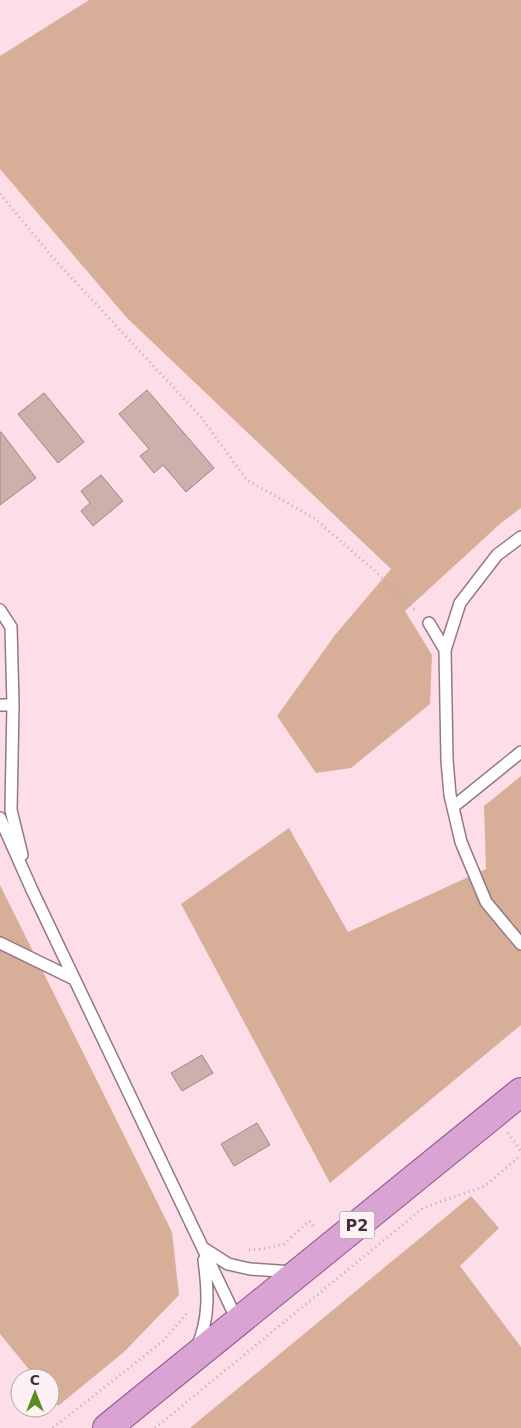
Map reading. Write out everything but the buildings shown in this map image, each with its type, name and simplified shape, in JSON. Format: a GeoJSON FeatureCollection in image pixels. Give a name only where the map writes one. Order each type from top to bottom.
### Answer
{"type":"FeatureCollection","features":[{"type":"Feature","properties":{"kind":"main road","name":"Р2"},"geometry":{"type":"LineString","coordinates":[[107,1428],[521,1092]]}},
{"type":"Feature","properties":{"kind":"lane"},"geometry":{"type":"LineString","coordinates":[[521,537],[498,555],[460,603],[445,650],[450,794],[461,842],[486,902],[521,944]]}},
{"type":"Feature","properties":{"kind":"lane"},"geometry":{"type":"LineString","coordinates":[[0,610],[11,627],[11,810],[32,890]]}},
{"type":"Feature","properties":{"kind":"lane"},"geometry":{"type":"LineString","coordinates":[[429,623],[445,650]]}},
{"type":"Feature","properties":{"kind":"lane"},"geometry":{"type":"LineString","coordinates":[[0,705],[12,705]]}},
{"type":"Feature","properties":{"kind":"lane"},"geometry":{"type":"LineString","coordinates":[[453,807],[521,752]]}},
{"type":"Feature","properties":{"kind":"lane"},"geometry":{"type":"LineString","coordinates":[[0,818],[74,979],[238,1322]]}},
{"type":"Feature","properties":{"kind":"lane"},"geometry":{"type":"LineString","coordinates":[[0,942],[74,979]]}},
{"type":"Feature","properties":{"kind":"lane"},"geometry":{"type":"LineString","coordinates":[[203,1248],[228,1264],[250,1269],[300,1272]]}},
{"type":"Feature","properties":{"kind":"lane"},"geometry":{"type":"LineString","coordinates":[[190,1360],[200,1340],[207,1315],[207,1279],[203,1248]]}},
{"type":"Feature","properties":{"kind":"path"},"geometry":{"type":"LineString","coordinates":[[0,194],[54,259],[200,416],[247,480],[314,518],[376,572],[429,623]]}},
{"type":"Feature","properties":{"kind":"path"},"geometry":{"type":"LineString","coordinates":[[155,1428],[423,1208],[485,1186],[521,1155]]}},
{"type":"Feature","properties":{"kind":"path"},"geometry":{"type":"LineString","coordinates":[[228,1264],[244,1250],[261,1249],[284,1244],[309,1221]]}},
{"type":"Feature","properties":{"kind":"path"},"geometry":{"type":"LineString","coordinates":[[53,1428],[163,1342],[192,1308],[195,1289],[207,1279]]}},
{"type":"Feature","properties":{"kind":"shaded area"},"geometry":{"type":"Polygon","coordinates":[[[89,0],[521,0],[521,508],[501,523],[405,611],[432,655],[430,704],[351,768],[316,773],[277,716],[335,635],[391,569],[127,318],[0,169],[0,56],[89,0]]]}},
{"type":"Feature","properties":{"kind":"shaded area"},"geometry":{"type":"Polygon","coordinates":[[[521,776],[521,1025],[330,1183],[181,904],[289,828],[348,932],[486,869],[484,806],[521,776]]]}},
{"type":"Feature","properties":{"kind":"shaded area"},"geometry":{"type":"Polygon","coordinates":[[[0,885],[172,1232],[179,1295],[124,1352],[60,1404],[60,1368],[28,1368],[0,1334],[0,885]]]}},
{"type":"Feature","properties":{"kind":"shaded area"},"geometry":{"type":"Polygon","coordinates":[[[471,1196],[499,1228],[460,1266],[521,1347],[521,1428],[190,1428],[471,1196]]]}}]}
